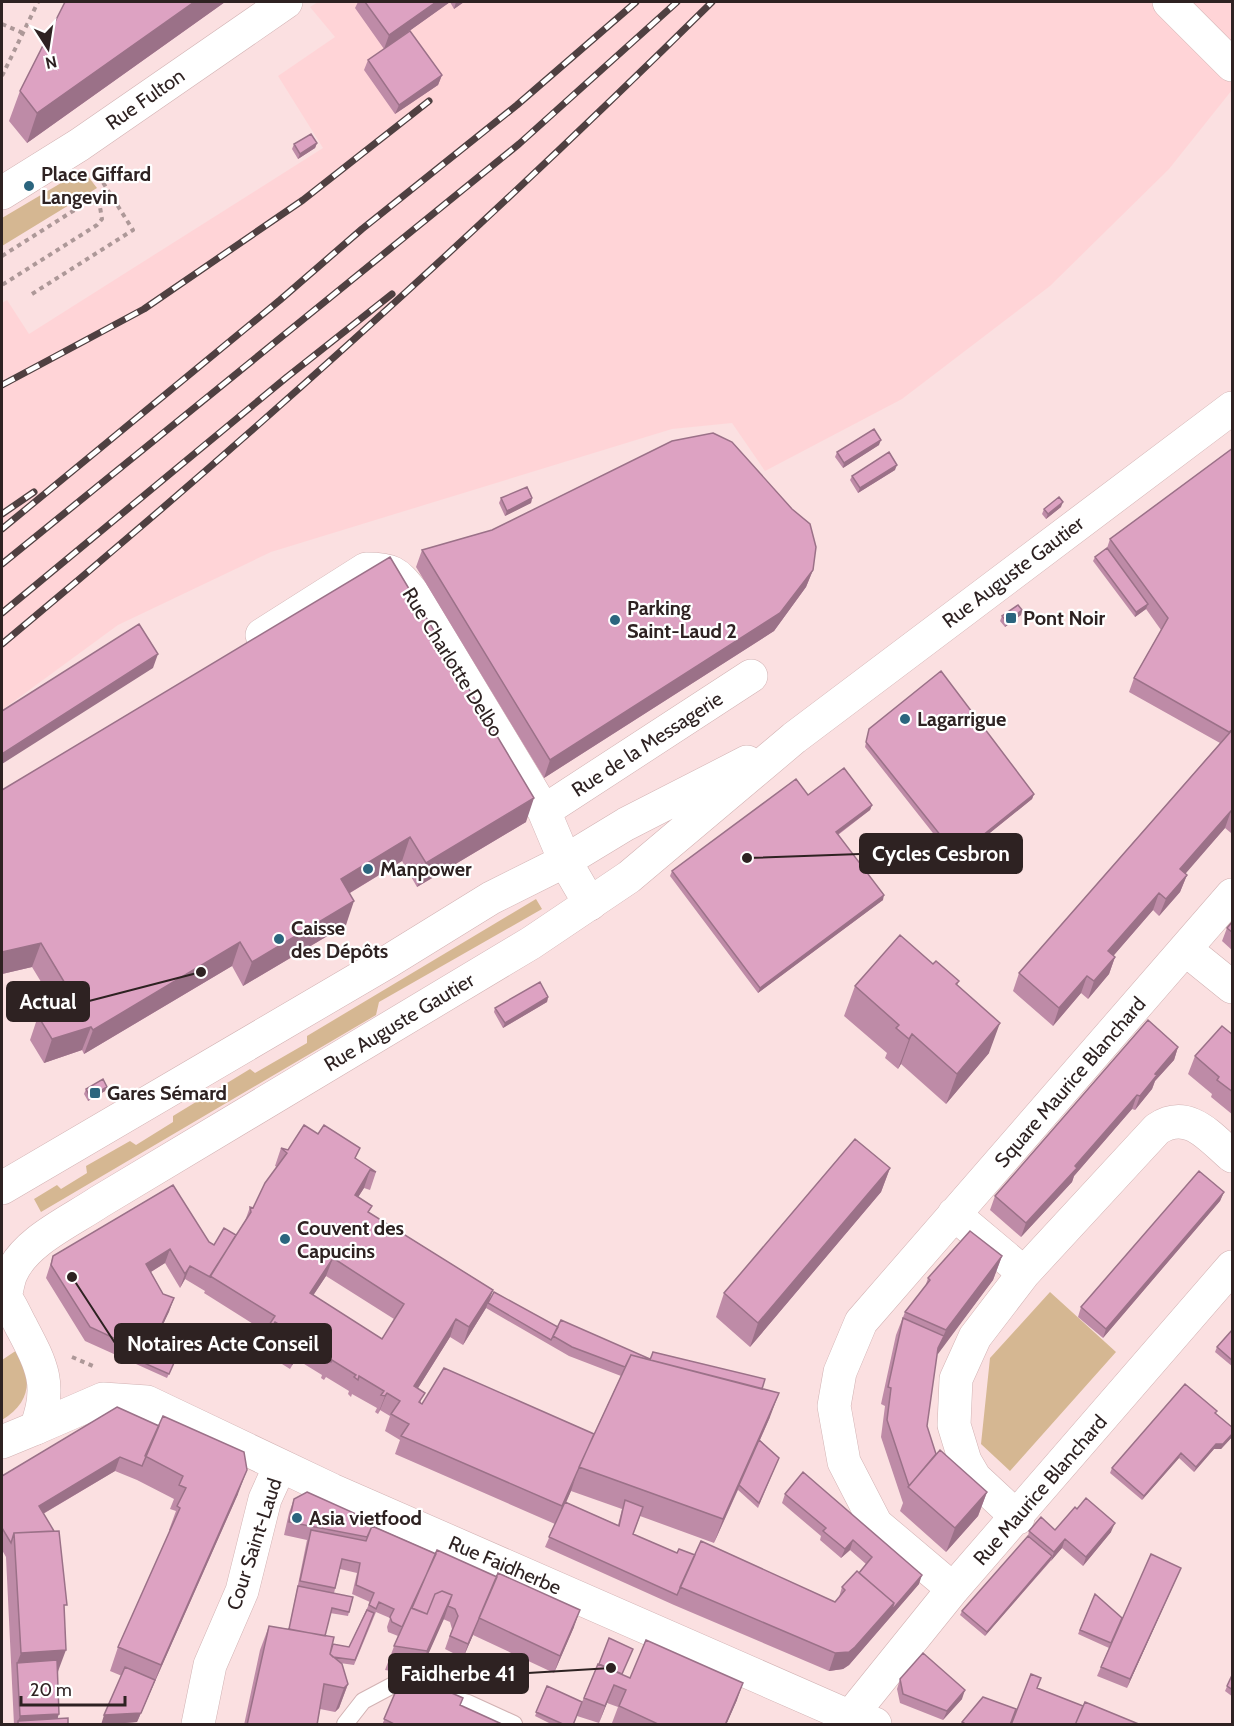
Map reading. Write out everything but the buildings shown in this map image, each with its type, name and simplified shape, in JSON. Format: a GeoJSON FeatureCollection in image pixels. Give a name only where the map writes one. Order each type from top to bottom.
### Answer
{"type":"FeatureCollection","features":[{"type":"Feature","properties":{"kind":"street","name":"Rue Fulton"},"geometry":{"type":"LineString","coordinates":[[2,193],[79,145],[286,2]]}},
{"type":"Feature","properties":{"kind":"street"},"geometry":{"type":"LineString","coordinates":[[1169,2],[1233,65]]}},
{"type":"Feature","properties":{"kind":"street","name":"Rue Auguste Gautier"},"geometry":{"type":"LineString","coordinates":[[3,1295],[12,1273],[24,1255],[45,1238],[109,1196],[531,943],[629,877],[794,738],[1233,408]]}},
{"type":"Feature","properties":{"kind":"street","name":"Rue Charlotte Delbo"},"geometry":{"type":"LineString","coordinates":[[235,652],[366,569],[383,569],[398,574],[433,611],[517,750],[565,861],[590,904]]}},
{"type":"Feature","properties":{"kind":"street","name":"Rue de la Messagerie"},"geometry":{"type":"LineString","coordinates":[[544,811],[751,676]]}},
{"type":"Feature","properties":{"kind":"street","name":"Rue Auguste Gautier"},"geometry":{"type":"LineString","coordinates":[[2,1188],[389,961],[491,898],[565,861],[626,824],[794,738]]}},
{"type":"Feature","properties":{"kind":"street","name":"Square Maurice Blanchard"},"geometry":{"type":"LineString","coordinates":[[953,1589],[876,1524],[843,1462],[834,1406],[840,1372],[861,1322],[1233,895]]}},
{"type":"Feature","properties":{"kind":"street"},"geometry":{"type":"LineString","coordinates":[[1185,949],[1233,987]]}},
{"type":"Feature","properties":{"kind":"street"},"geometry":{"type":"LineString","coordinates":[[1018,1518],[975,1478],[965,1461],[954,1425],[952,1402],[956,1379],[975,1337],[1024,1273],[1164,1124],[1183,1121],[1193,1123],[1233,1156]]}},
{"type":"Feature","properties":{"kind":"street"},"geometry":{"type":"LineString","coordinates":[[954,1214],[1024,1273]]}},
{"type":"Feature","properties":{"kind":"street","name":"Rue Maurice Blanchard"},"geometry":{"type":"LineString","coordinates":[[857,1722],[857,1708],[953,1589],[1018,1518],[1233,1267]]}},
{"type":"Feature","properties":{"kind":"street"},"geometry":{"type":"LineString","coordinates":[[3,1295],[42,1366],[44,1398],[36,1428]]}},
{"type":"Feature","properties":{"kind":"street","name":"Rue Faidherbe"},"geometry":{"type":"LineString","coordinates":[[2,1442],[103,1399],[147,1402],[280,1466],[857,1722]]}},
{"type":"Feature","properties":{"kind":"street","name":"Cour Saint-Laud"},"geometry":{"type":"LineString","coordinates":[[198,1725],[210,1665],[242,1592],[265,1499],[280,1466]]}},
{"type":"Feature","properties":{"kind":"lane"},"geometry":{"type":"LineString","coordinates":[[345,1725],[363,1701],[395,1684],[468,1703],[514,1725]]}},
{"type":"Feature","properties":{"kind":"path"},"geometry":{"type":"LineString","coordinates":[[2,76],[38,2]]}},
{"type":"Feature","properties":{"kind":"path"},"geometry":{"type":"LineString","coordinates":[[2,24],[23,33]]}},
{"type":"Feature","properties":{"kind":"path"},"geometry":{"type":"LineString","coordinates":[[32,294],[133,230],[79,145]]}},
{"type":"Feature","properties":{"kind":"path"},"geometry":{"type":"LineString","coordinates":[[2,256],[84,204],[93,201],[100,207],[102,219],[97,225],[2,285]]}},
{"type":"Feature","properties":{"kind":"shaded area"},"geometry":{"type":"Polygon","coordinates":[[[318,2],[1232,2],[1232,90],[1169,169],[1050,286],[902,399],[765,471],[732,423],[672,429],[271,552],[118,625],[2,710],[2,303],[7,300],[29,334],[323,148],[278,76],[335,37],[310,7],[318,2]]]}},
{"type":"Feature","properties":{"kind":"shaded area"},"geometry":{"type":"Polygon","coordinates":[[[83,170],[97,188],[2,246],[2,218],[83,170]]]}},
{"type":"Feature","properties":{"kind":"shaded area"},"geometry":{"type":"Polygon","coordinates":[[[536,899],[542,909],[379,1002],[376,1015],[41,1212],[34,1199],[57,1185],[61,1189],[87,1173],[86,1166],[130,1141],[136,1145],[173,1122],[173,1116],[250,1069],[255,1073],[307,1043],[307,1036],[536,899]]]}},
{"type":"Feature","properties":{"kind":"shaded area"},"geometry":{"type":"Polygon","coordinates":[[[1050,1292],[1116,1352],[1010,1471],[981,1444],[990,1358],[1050,1292]]]}},
{"type":"Feature","properties":{"kind":"shaded area"},"geometry":{"type":"Polygon","coordinates":[[[17,1350],[25,1370],[26,1389],[19,1406],[2,1420],[2,1360],[17,1350]]]}},
{"type":"Feature","properties":{"kind":"railway"},"geometry":{"type":"LineString","coordinates":[[2,529],[280,300],[362,229],[517,105],[636,2]]}},
{"type":"Feature","properties":{"kind":"railway"},"geometry":{"type":"LineString","coordinates":[[2,564],[519,144],[677,2]]}},
{"type":"Feature","properties":{"kind":"railway"},"geometry":{"type":"LineString","coordinates":[[2,644],[184,489],[364,330],[540,168],[712,2]]}},
{"type":"Feature","properties":{"kind":"railway"},"geometry":{"type":"LineString","coordinates":[[2,385],[144,309],[303,200],[429,101]]}},
{"type":"Feature","properties":{"kind":"railway"},"geometry":{"type":"LineString","coordinates":[[2,613],[287,377],[392,294]]}},
{"type":"Feature","properties":{"kind":"railway"},"geometry":{"type":"LineString","coordinates":[[2,514],[34,492]]}},
{"type":"Feature","properties":{"kind":"place","name":"Place Giffard Langevin"},"geometry":{"type":"Point","coordinates":[29,186]}},
{"type":"Feature","properties":{"kind":"place","name":"Pont Noir"},"geometry":{"type":"Point","coordinates":[1011,618]}},
{"type":"Feature","properties":{"kind":"place","name":"Parking Saint-Laud 2"},"geometry":{"type":"Point","coordinates":[615,620]}},
{"type":"Feature","properties":{"kind":"place","name":"Lagarrigue"},"geometry":{"type":"Point","coordinates":[905,719]}},
{"type":"Feature","properties":{"kind":"place","name":"Cycles Cesbron"},"geometry":{"type":"Point","coordinates":[747,858]}},
{"type":"Feature","properties":{"kind":"place","name":"Manpower"},"geometry":{"type":"Point","coordinates":[368,869]}},
{"type":"Feature","properties":{"kind":"place","name":"Caisse des Dépôts"},"geometry":{"type":"Point","coordinates":[279,939]}},
{"type":"Feature","properties":{"kind":"place","name":"Actual"},"geometry":{"type":"Point","coordinates":[201,972]}},
{"type":"Feature","properties":{"kind":"place","name":"Gares Sémard"},"geometry":{"type":"Point","coordinates":[95,1093]}},
{"type":"Feature","properties":{"kind":"place","name":"Couvent des Capucins"},"geometry":{"type":"Point","coordinates":[285,1239]}},
{"type":"Feature","properties":{"kind":"place","name":"Notaires Acte Conseil"},"geometry":{"type":"Point","coordinates":[72,1277]}},
{"type":"Feature","properties":{"kind":"place","name":"Asia vietfood"},"geometry":{"type":"Point","coordinates":[297,1518]}},
{"type":"Feature","properties":{"kind":"place","name":"Faidherbe 41"},"geometry":{"type":"Point","coordinates":[611,1668]}}]}
